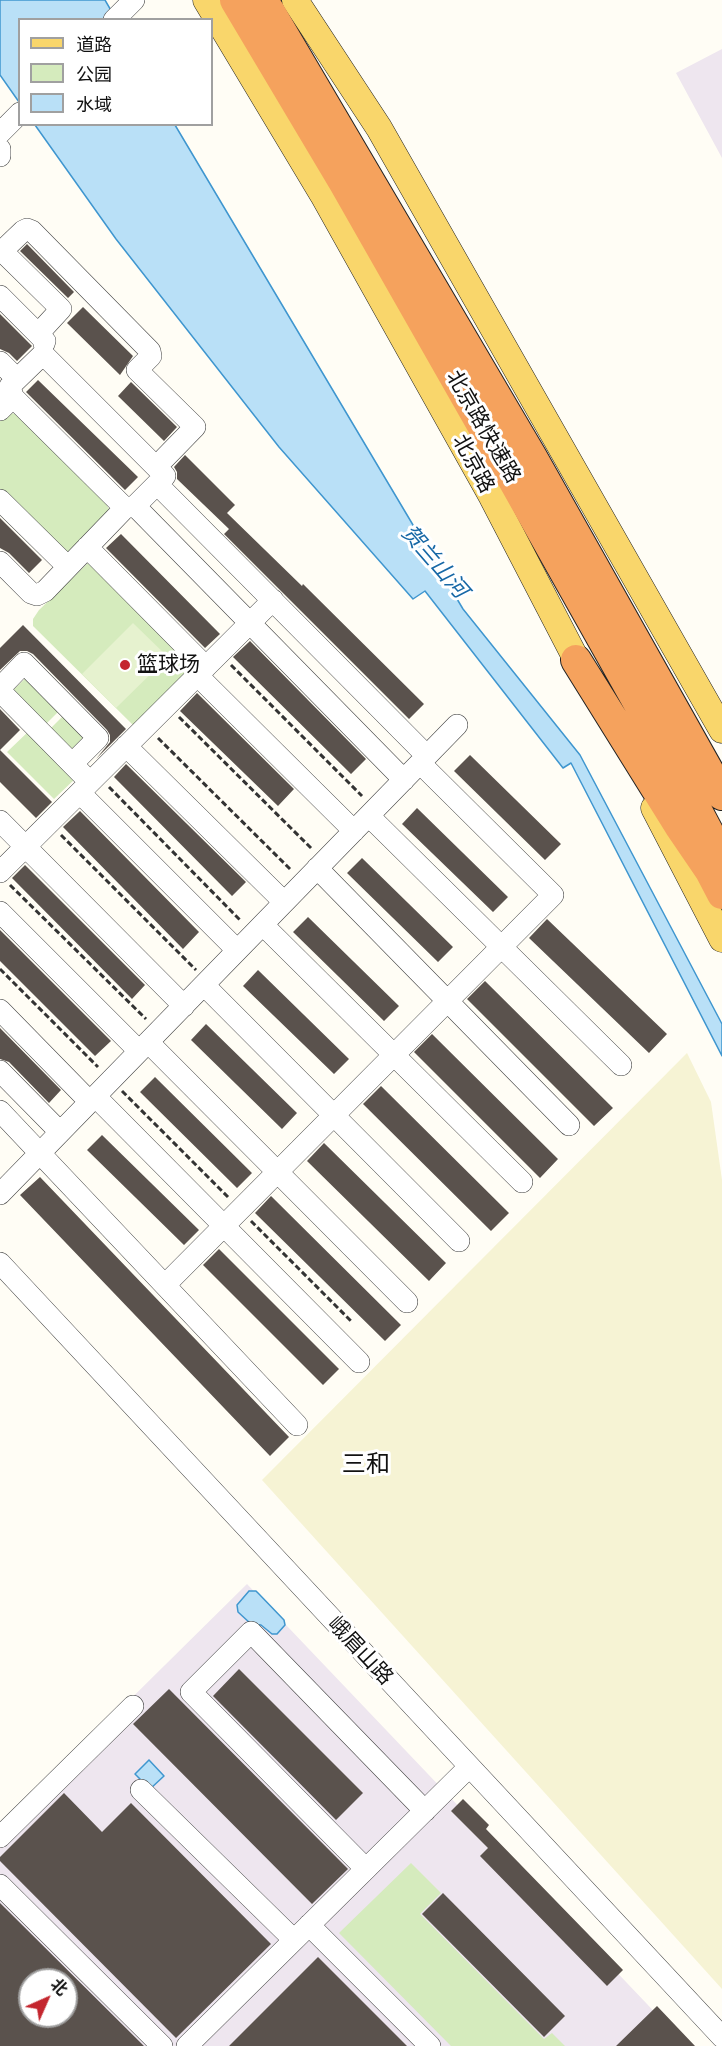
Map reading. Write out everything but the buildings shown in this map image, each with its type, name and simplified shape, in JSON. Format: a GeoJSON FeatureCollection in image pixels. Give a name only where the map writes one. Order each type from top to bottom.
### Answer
{"type":"FeatureCollection","features":[{"type":"Feature","properties":{"kind":"highway","name":"北京路快速路"},"geometry":{"type":"LineString","coordinates":[[235,0],[344,183],[520,464],[722,795]]}},
{"type":"Feature","properties":{"kind":"highway","name":"北京路快速路"},"geometry":{"type":"LineString","coordinates":[[263,0],[520,464],[722,858]]}},
{"type":"Feature","properties":{"kind":"highway"},"geometry":{"type":"LineString","coordinates":[[576,660],[722,894]]}},
{"type":"Feature","properties":{"kind":"main road","name":"北京路"},"geometry":{"type":"LineString","coordinates":[[206,0],[329,205],[492,497],[722,939]]}},
{"type":"Feature","properties":{"kind":"main road"},"geometry":{"type":"LineString","coordinates":[[295,0],[379,128],[722,730]]}},
{"type":"Feature","properties":{"kind":"street"},"geometry":{"type":"LineString","coordinates":[[116,18],[134,0]]}},
{"type":"Feature","properties":{"kind":"street"},"geometry":{"type":"LineString","coordinates":[[0,148],[0,156]]}},
{"type":"Feature","properties":{"kind":"street"},"geometry":{"type":"LineString","coordinates":[[0,562],[31,593],[38,595],[45,591],[130,507],[195,427],[137,370],[151,356],[150,351],[86,284],[32,231],[27,229],[1,252],[61,309]]}},
{"type":"Feature","properties":{"kind":"street"},"geometry":{"type":"LineString","coordinates":[[8,394],[61,309],[86,284]]}},
{"type":"Feature","properties":{"kind":"street"},"geometry":{"type":"LineString","coordinates":[[0,296],[156,475],[553,895],[165,1285]]}},
{"type":"Feature","properties":{"kind":"street"},"geometry":{"type":"LineString","coordinates":[[0,362],[8,394],[250,622],[404,780]]}},
{"type":"Feature","properties":{"kind":"street"},"geometry":{"type":"LineString","coordinates":[[0,500],[68,567]]}},
{"type":"Feature","properties":{"kind":"street"},"geometry":{"type":"LineString","coordinates":[[87,547],[207,665],[354,831]]}},
{"type":"Feature","properties":{"kind":"street"},"geometry":{"type":"LineString","coordinates":[[4,878],[26,846],[273,600]]}},
{"type":"Feature","properties":{"kind":"street"},"geometry":{"type":"LineString","coordinates":[[72,764],[98,738],[24,663],[0,689],[72,764],[237,950]]}},
{"type":"Feature","properties":{"kind":"street"},"geometry":{"type":"LineString","coordinates":[[0,1194],[457,725]]}},
{"type":"Feature","properties":{"kind":"street"},"geometry":{"type":"LineString","coordinates":[[126,746],[284,902]]}},
{"type":"Feature","properties":{"kind":"street"},"geometry":{"type":"LineString","coordinates":[[372,813],[501,947],[621,1065]]}},
{"type":"Feature","properties":{"kind":"street"},"geometry":{"type":"LineString","coordinates":[[0,821],[183,1006]]}},
{"type":"Feature","properties":{"kind":"street"},"geometry":{"type":"LineString","coordinates":[[315,871],[569,1125]]}},
{"type":"Feature","properties":{"kind":"street"},"geometry":{"type":"LineString","coordinates":[[0,912],[149,1042],[407,1302]]}},
{"type":"Feature","properties":{"kind":"street"},"geometry":{"type":"LineString","coordinates":[[258,929],[394,1055],[522,1182]]}},
{"type":"Feature","properties":{"kind":"street"},"geometry":{"type":"LineString","coordinates":[[205,983],[459,1241]]}},
{"type":"Feature","properties":{"kind":"street"},"geometry":{"type":"LineString","coordinates":[[0,1010],[224,1225],[359,1362]]}},
{"type":"Feature","properties":{"kind":"street"},"geometry":{"type":"LineString","coordinates":[[0,1071],[60,1132]]}},
{"type":"Feature","properties":{"kind":"street"},"geometry":{"type":"LineString","coordinates":[[0,1111],[297,1425]]}},
{"type":"Feature","properties":{"kind":"street","name":"峨眉山路"},"geometry":{"type":"LineString","coordinates":[[0,1263],[722,2037]]}},
{"type":"Feature","properties":{"kind":"street"},"geometry":{"type":"LineString","coordinates":[[366,1869],[190,1692],[251,1632],[425,1811]]}},
{"type":"Feature","properties":{"kind":"street"},"geometry":{"type":"LineString","coordinates":[[0,1838],[133,1706]]}},
{"type":"Feature","properties":{"kind":"street"},"geometry":{"type":"LineString","coordinates":[[187,2046],[469,1767]]}},
{"type":"Feature","properties":{"kind":"street"},"geometry":{"type":"LineString","coordinates":[[141,1790],[294,1940]]}},
{"type":"Feature","properties":{"kind":"street"},"geometry":{"type":"LineString","coordinates":[[0,1885],[162,2046]]}},
{"type":"Feature","properties":{"kind":"street"},"geometry":{"type":"LineString","coordinates":[[309,1925],[430,2046]]}},
{"type":"Feature","properties":{"kind":"path"},"geometry":{"type":"LineString","coordinates":[[207,665],[372,813]]}},
{"type":"Feature","properties":{"kind":"path"},"geometry":{"type":"LineString","coordinates":[[167,705],[315,871]]}},
{"type":"Feature","properties":{"kind":"path"},"geometry":{"type":"LineString","coordinates":[[146,726],[315,871]]}},
{"type":"Feature","properties":{"kind":"path"},"geometry":{"type":"LineString","coordinates":[[89,783],[258,929]]}},
{"type":"Feature","properties":{"kind":"path"},"geometry":{"type":"LineString","coordinates":[[50,823],[205,983]]}},
{"type":"Feature","properties":{"kind":"path"},"geometry":{"type":"LineString","coordinates":[[4,878],[149,1042]]}},
{"type":"Feature","properties":{"kind":"path"},"geometry":{"type":"LineString","coordinates":[[0,969],[351,1321]]}},
{"type":"Feature","properties":{"kind":"shaded area"},"geometry":{"type":"Polygon","coordinates":[[[722,49],[722,158],[676,73],[722,49]]]}},
{"type":"Feature","properties":{"kind":"shaded area"},"geometry":{"type":"Polygon","coordinates":[[[687,1053],[711,1102],[722,1180],[722,1989],[262,1480],[687,1053]]]}},
{"type":"Feature","properties":{"kind":"shaded area"},"geometry":{"type":"Polygon","coordinates":[[[247,1584],[686,2046],[0,2046],[0,1828],[247,1584]]]}},
{"type":"Feature","properties":{"kind":"green space"},"geometry":{"type":"Polygon","coordinates":[[[10,413],[17,414],[105,502],[109,509],[111,515],[69,556],[0,490],[0,420],[10,413]]]}},
{"type":"Feature","properties":{"kind":"green space"},"geometry":{"type":"Polygon","coordinates":[[[88,563],[95,563],[195,663],[133,725],[33,626],[33,619],[39,610],[88,563]]]}},
{"type":"Feature","properties":{"kind":"green space","name":"篮球场"},"geometry":{"type":"Polygon","coordinates":[[[133,623],[168,657],[116,708],[82,674],[133,623]]]}},
{"type":"Feature","properties":{"kind":"green space"},"geometry":{"type":"Polygon","coordinates":[[[30,674],[63,707],[44,726],[11,692],[30,674]]]}},
{"type":"Feature","properties":{"kind":"green space"},"geometry":{"type":"Polygon","coordinates":[[[67,712],[93,738],[75,755],[49,730],[67,712]]]}},
{"type":"Feature","properties":{"kind":"green space"},"geometry":{"type":"Polygon","coordinates":[[[31,729],[78,776],[54,799],[7,752],[31,729]]]}},
{"type":"Feature","properties":{"kind":"green space"},"geometry":{"type":"Polygon","coordinates":[[[411,1863],[441,1893],[420,1914],[544,2039],[552,2033],[565,2046],[451,2046],[339,1933],[411,1863]]]}},
{"type":"Feature","properties":{"kind":"water"},"geometry":{"type":"Polygon","coordinates":[[[0,0],[105,0],[115,18],[18,18],[18,101],[0,75],[0,0]]]}},
{"type":"Feature","properties":{"kind":"water","name":"贺兰山河"},"geometry":{"type":"Polygon","coordinates":[[[36,126],[176,126],[463,609],[580,755],[722,1024],[722,1056],[571,763],[563,768],[425,591],[413,599],[279,447],[116,239],[36,126]]]}},
{"type":"Feature","properties":{"kind":"water"},"geometry":{"type":"Polygon","coordinates":[[[249,1591],[256,1591],[284,1620],[285,1625],[277,1634],[272,1634],[261,1625],[251,1624],[238,1612],[237,1605],[249,1591]]]}},
{"type":"Feature","properties":{"kind":"water"},"geometry":{"type":"Polygon","coordinates":[[[149,1760],[164,1776],[150,1789],[135,1774],[149,1760]]]}},
{"type":"Feature","properties":{"kind":"place","name":"篮球场"},"geometry":{"type":"Point","coordinates":[125,665]}},
{"type":"Feature","properties":{"kind":"district","name":"三和"},"geometry":{"type":"Point","coordinates":[366,1465]}}]}
